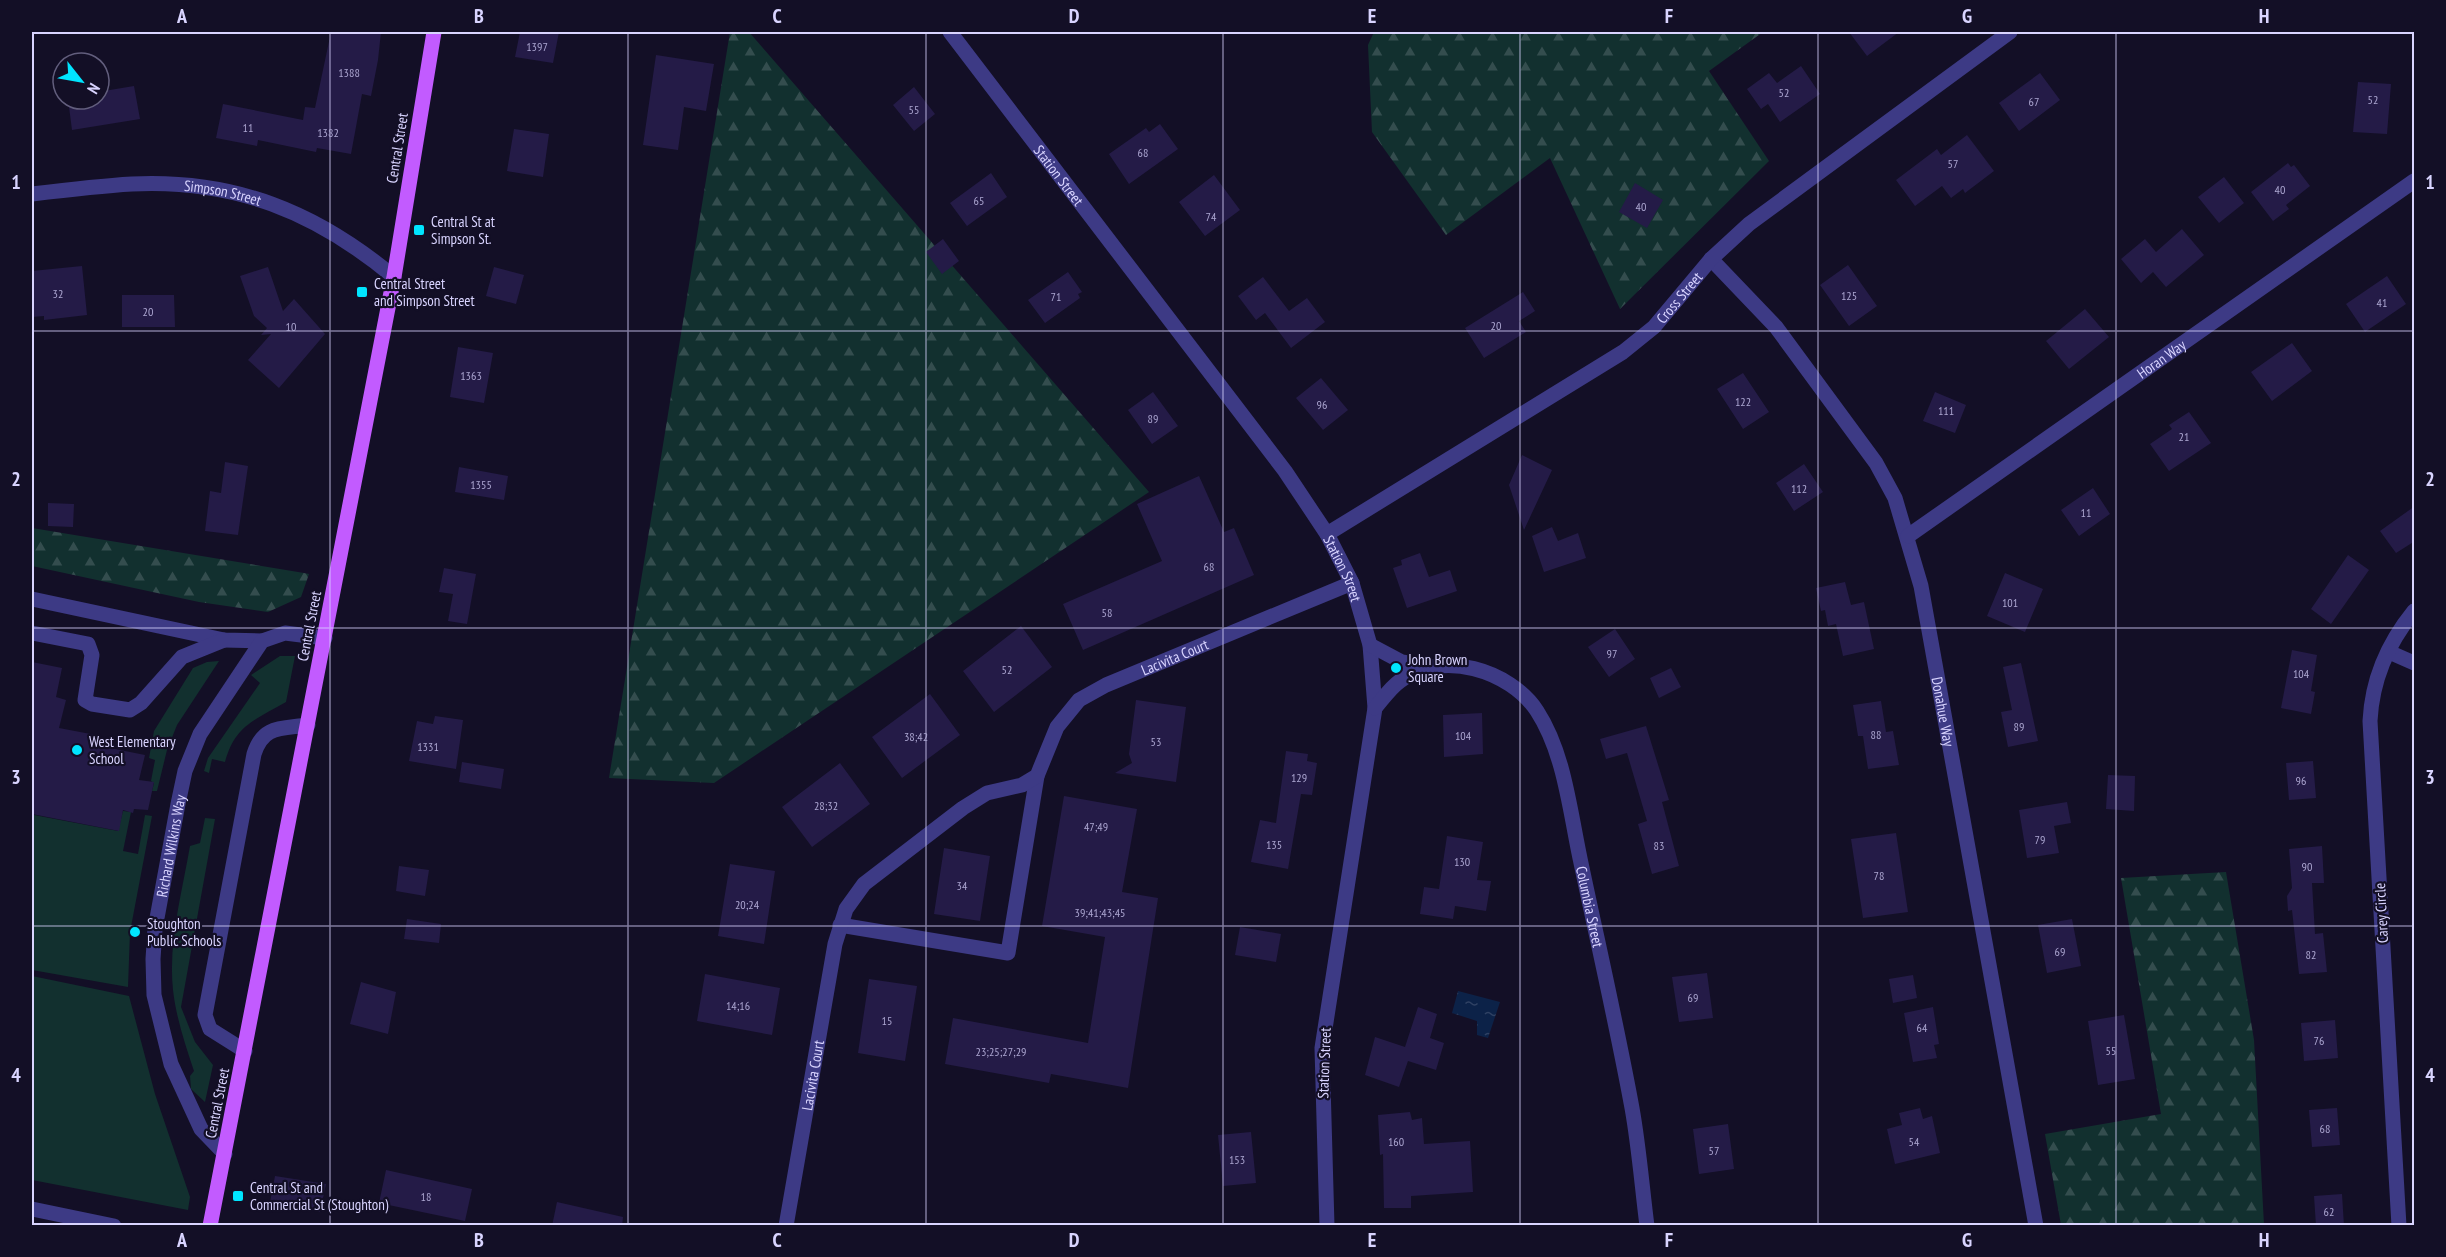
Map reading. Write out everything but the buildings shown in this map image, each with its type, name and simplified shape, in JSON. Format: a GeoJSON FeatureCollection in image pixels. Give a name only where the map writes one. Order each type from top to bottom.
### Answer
{"type":"FeatureCollection","features":[{"type":"Feature","properties":{"kind":"main road","name":"Central Street"},"geometry":{"type":"LineString","coordinates":[[210,1226],[394,277],[434,32]]}},
{"type":"Feature","properties":{"kind":"street","name":"Station Street"},"geometry":{"type":"LineString","coordinates":[[950,32],[1284,471],[1328,534],[1352,583],[1370,645],[1375,708],[1322,1048],[1327,1226]]}},
{"type":"Feature","properties":{"kind":"street","name":"Cross Street"},"geometry":{"type":"LineString","coordinates":[[1328,534],[1623,352],[1654,327],[1711,259],[1749,224],[1789,192],[2010,32]]}},
{"type":"Feature","properties":{"kind":"street","name":"Horan Way"},"geometry":{"type":"LineString","coordinates":[[1908,536],[2415,181]]}},
{"type":"Feature","properties":{"kind":"street","name":"Simpson Street"},"geometry":{"type":"LineString","coordinates":[[32,194],[134,184],[202,187],[250,196],[304,215],[343,239],[394,277]]}},
{"type":"Feature","properties":{"kind":"street","name":"Donahue Way"},"geometry":{"type":"LineString","coordinates":[[1711,259],[1776,327],[1876,463],[1895,498],[1908,536],[1921,586],[2036,1226]]}},
{"type":"Feature","properties":{"kind":"street","name":"Lacivita Court"},"geometry":{"type":"LineString","coordinates":[[840,925],[1008,953],[1037,776],[1057,727],[1079,700],[1106,685],[1352,583]]}},
{"type":"Feature","properties":{"kind":"street"},"geometry":{"type":"LineString","coordinates":[[32,599],[224,640],[262,641],[285,633],[325,638]]}},
{"type":"Feature","properties":{"kind":"street","name":"Carey Circle"},"geometry":{"type":"LineString","coordinates":[[2398,1226],[2370,721],[2371,696],[2379,670],[2402,627],[2415,611]]}},
{"type":"Feature","properties":{"kind":"street"},"geometry":{"type":"LineString","coordinates":[[32,633],[88,644],[92,655],[85,700],[92,704],[130,710],[141,703],[182,657],[224,640]]}},
{"type":"Feature","properties":{"kind":"street","name":"Richard Wilkins Way"},"geometry":{"type":"LineString","coordinates":[[225,1154],[201,1129],[171,1064],[154,995],[155,929],[185,771],[211,715],[262,641]]}},
{"type":"Feature","properties":{"kind":"street","name":"Columbia Street"},"geometry":{"type":"LineString","coordinates":[[1370,645],[1402,662],[1434,668],[1457,667],[1489,672],[1507,681],[1526,696],[1547,730],[1569,805],[1633,1110],[1647,1226]]}},
{"type":"Feature","properties":{"kind":"street"},"geometry":{"type":"LineString","coordinates":[[2389,652],[2415,663]]}},
{"type":"Feature","properties":{"kind":"street","name":"Columbia Street"},"geometry":{"type":"LineString","coordinates":[[1375,708],[1400,681],[1434,668]]}},
{"type":"Feature","properties":{"kind":"street"},"geometry":{"type":"LineString","coordinates":[[245,1051],[210,1029],[206,1015],[254,754],[258,741],[268,731],[308,725]]}},
{"type":"Feature","properties":{"kind":"street","name":"Lacivita Court"},"geometry":{"type":"LineString","coordinates":[[786,1226],[840,925],[854,896],[864,884],[954,815],[987,793],[1022,785],[1037,776]]}},
{"type":"Feature","properties":{"kind":"street"},"geometry":{"type":"LineString","coordinates":[[32,1209],[114,1226]]}},
{"type":"Feature","properties":{"kind":"green space"},"geometry":{"type":"Polygon","coordinates":[[[730,32],[749,32],[1149,492],[714,783],[609,778],[730,32]]]}},
{"type":"Feature","properties":{"kind":"green space"},"geometry":{"type":"Polygon","coordinates":[[[1374,32],[1763,32],[1709,71],[1769,161],[1620,309],[1550,158],[1446,235],[1372,132],[1368,45],[1374,32]]]}},
{"type":"Feature","properties":{"kind":"green space"},"geometry":{"type":"Polygon","coordinates":[[[32,528],[309,574],[301,597],[268,612],[199,602],[32,566],[32,528]]]}},
{"type":"Feature","properties":{"kind":"green space"},"geometry":{"type":"Polygon","coordinates":[[[280,656],[295,656],[286,702],[248,725],[234,740],[225,762],[212,759],[209,773],[204,771],[208,758],[260,683],[251,675],[280,656]]]}},
{"type":"Feature","properties":{"kind":"green space"},"geometry":{"type":"Polygon","coordinates":[[[219,661],[177,725],[167,750],[157,791],[152,791],[154,783],[151,781],[155,760],[149,758],[154,731],[193,668],[207,662],[219,661]]]}},
{"type":"Feature","properties":{"kind":"green space"},"geometry":{"type":"Polygon","coordinates":[[[123,811],[131,812],[123,851],[138,854],[145,815],[152,816],[130,932],[128,987],[32,970],[32,828],[34,815],[118,831],[123,811]]]}},
{"type":"Feature","properties":{"kind":"green space"},"geometry":{"type":"Polygon","coordinates":[[[205,818],[215,819],[181,1007],[195,1042],[213,1065],[205,1102],[191,1089],[190,1076],[194,1071],[176,1010],[172,954],[190,846],[200,843],[205,818]]]}},
{"type":"Feature","properties":{"kind":"green space"},"geometry":{"type":"Polygon","coordinates":[[[2226,872],[2254,1040],[2264,1225],[2061,1225],[2045,1134],[2161,1114],[2121,878],[2226,872]]]}},
{"type":"Feature","properties":{"kind":"green space"},"geometry":{"type":"Polygon","coordinates":[[[32,976],[129,996],[155,1094],[190,1197],[188,1210],[32,1180],[32,976]]]}},
{"type":"Feature","properties":{"kind":"water"},"geometry":{"type":"Polygon","coordinates":[[[1458,991],[1500,1002],[1488,1038],[1477,1035],[1477,1021],[1452,1013],[1458,991]]]}},
{"type":"Feature","properties":{"kind":"place","name":"Central St at Simpson St."},"geometry":{"type":"Point","coordinates":[419,230]}},
{"type":"Feature","properties":{"kind":"place","name":"Central Street and Simpson Street"},"geometry":{"type":"Point","coordinates":[362,292]}},
{"type":"Feature","properties":{"kind":"place","name":"John Brown Square"},"geometry":{"type":"Point","coordinates":[1396,668]}},
{"type":"Feature","properties":{"kind":"place","name":"West Elementary School"},"geometry":{"type":"Point","coordinates":[77,750]}},
{"type":"Feature","properties":{"kind":"place","name":"Stoughton Public Schools"},"geometry":{"type":"Point","coordinates":[135,932]}},
{"type":"Feature","properties":{"kind":"place","name":"Central St and Commercial St (Stoughton)"},"geometry":{"type":"Point","coordinates":[238,1196]}}]}
